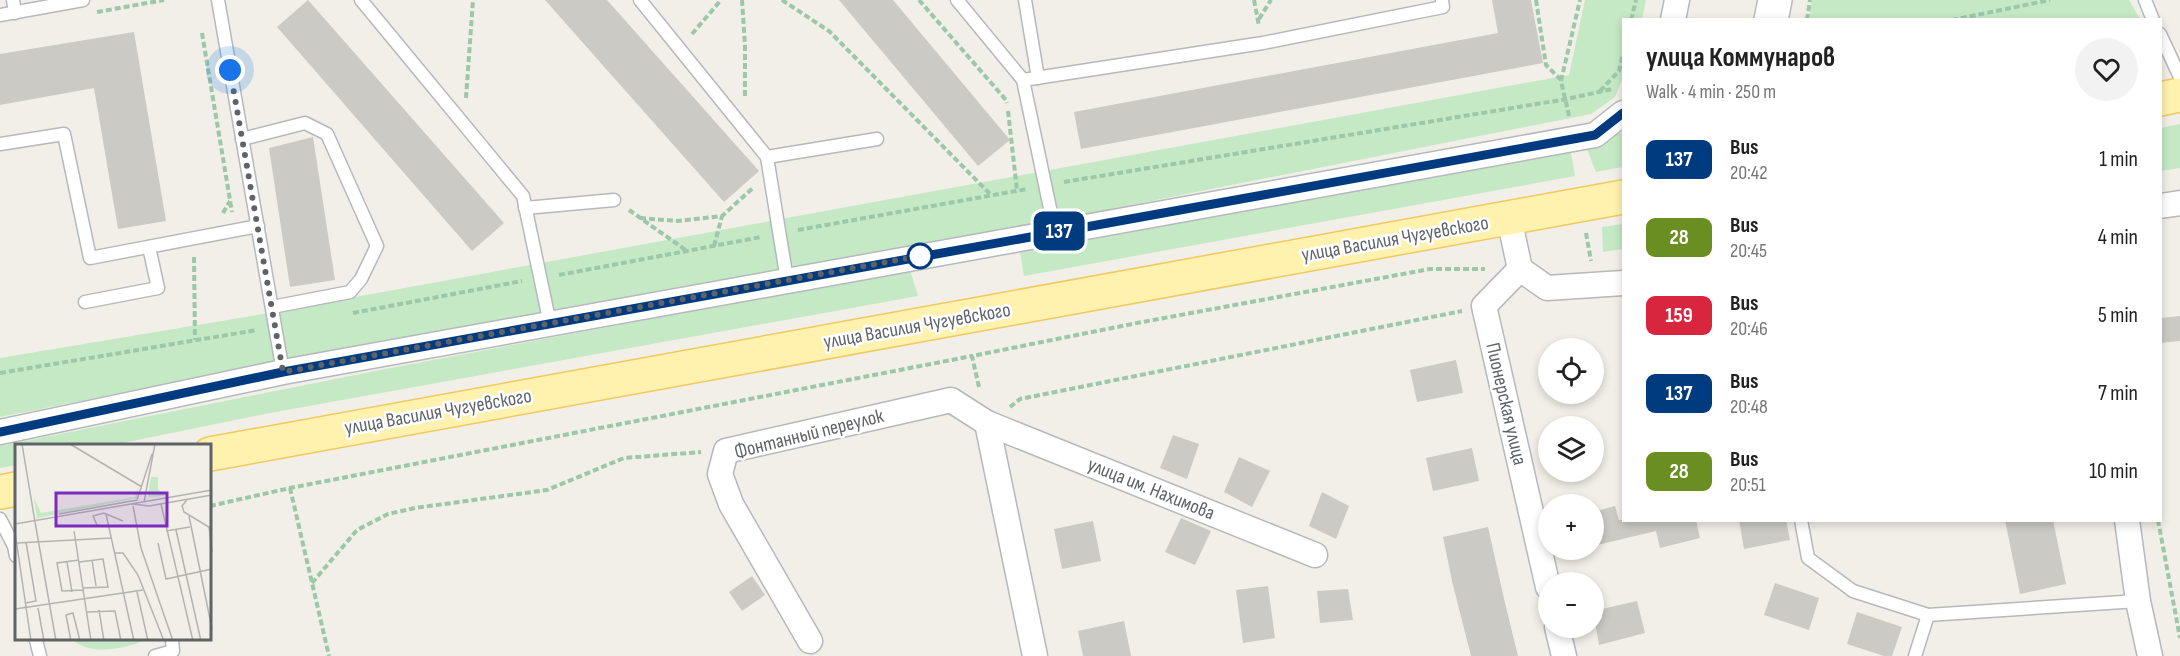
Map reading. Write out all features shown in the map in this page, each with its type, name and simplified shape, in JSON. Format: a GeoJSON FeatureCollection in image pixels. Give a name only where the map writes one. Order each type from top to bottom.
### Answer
{"type":"FeatureCollection","features":[{"type":"Feature","properties":{"kind":"main road"},"geometry":{"type":"LineString","coordinates":[[1771,18],[1775,0]]}},
{"type":"Feature","properties":{"kind":"main road"},"geometry":{"type":"LineString","coordinates":[[2162,99],[2180,95]]}},
{"type":"Feature","properties":{"kind":"main road","name":"улица Василия Чугуевского"},"geometry":{"type":"LineString","coordinates":[[212,454],[1622,197]]}},
{"type":"Feature","properties":{"kind":"main road"},"geometry":{"type":"LineString","coordinates":[[0,492],[15,489]]}},
{"type":"Feature","properties":{"kind":"street"},"geometry":{"type":"LineString","coordinates":[[1673,18],[1677,0]]}},
{"type":"Feature","properties":{"kind":"street"},"geometry":{"type":"LineString","coordinates":[[0,432],[283,372],[1595,135],[1622,114]]}},
{"type":"Feature","properties":{"kind":"street"},"geometry":{"type":"LineString","coordinates":[[2162,206],[2180,203]]}},
{"type":"Feature","properties":{"kind":"street"},"geometry":{"type":"LineString","coordinates":[[1509,218],[1520,269],[1547,288],[1622,283]]}},
{"type":"Feature","properties":{"kind":"street"},"geometry":{"type":"LineString","coordinates":[[1484,306],[1520,269]]}},
{"type":"Feature","properties":{"kind":"street","name":"Пионерская улица"},"geometry":{"type":"LineString","coordinates":[[1484,306],[1545,572]]}},
{"type":"Feature","properties":{"kind":"street","name":"Фонтанный переулок"},"geometry":{"type":"LineString","coordinates":[[810,641],[731,504],[720,474],[726,451],[951,400],[987,423]]}},
{"type":"Feature","properties":{"kind":"street"},"geometry":{"type":"LineString","coordinates":[[987,423],[1035,656]]}},
{"type":"Feature","properties":{"kind":"street","name":"улица им. Нахимова"},"geometry":{"type":"LineString","coordinates":[[987,423],[1315,555]]}},
{"type":"Feature","properties":{"kind":"street"},"geometry":{"type":"LineString","coordinates":[[2127,522],[2138,601],[2150,656]]}},
{"type":"Feature","properties":{"kind":"street"},"geometry":{"type":"LineString","coordinates":[[1559,638],[1563,656]]}},
{"type":"Feature","properties":{"kind":"lane"},"geometry":{"type":"LineString","coordinates":[[0,15],[14,6],[83,0]]}},
{"type":"Feature","properties":{"kind":"lane"},"geometry":{"type":"LineString","coordinates":[[218,0],[283,372]]}},
{"type":"Feature","properties":{"kind":"lane"},"geometry":{"type":"LineString","coordinates":[[361,0],[523,196],[550,324]]}},
{"type":"Feature","properties":{"kind":"lane"},"geometry":{"type":"LineString","coordinates":[[640,0],[767,157],[787,280]]}},
{"type":"Feature","properties":{"kind":"lane"},"geometry":{"type":"LineString","coordinates":[[957,0],[1023,80],[1055,232]]}},
{"type":"Feature","properties":{"kind":"lane"},"geometry":{"type":"LineString","coordinates":[[1025,0],[1038,78]]}},
{"type":"Feature","properties":{"kind":"lane"},"geometry":{"type":"LineString","coordinates":[[1023,80],[1263,43],[1443,8],[1442,0]]}},
{"type":"Feature","properties":{"kind":"lane"},"geometry":{"type":"LineString","coordinates":[[2145,0],[2152,18]]}},
{"type":"Feature","properties":{"kind":"lane"},"geometry":{"type":"LineString","coordinates":[[2162,38],[2180,77]]}},
{"type":"Feature","properties":{"kind":"lane"},"geometry":{"type":"LineString","coordinates":[[242,139],[305,123],[327,134],[376,246],[361,279],[350,292],[272,307]]}},
{"type":"Feature","properties":{"kind":"lane"},"geometry":{"type":"LineString","coordinates":[[0,144],[64,134],[90,258],[258,226]]}},
{"type":"Feature","properties":{"kind":"lane"},"geometry":{"type":"LineString","coordinates":[[767,157],[877,139]]}},
{"type":"Feature","properties":{"kind":"lane"},"geometry":{"type":"LineString","coordinates":[[525,208],[614,200]]}},
{"type":"Feature","properties":{"kind":"lane"},"geometry":{"type":"LineString","coordinates":[[85,302],[158,288],[149,247]]}},
{"type":"Feature","properties":{"kind":"lane"},"geometry":{"type":"LineString","coordinates":[[0,519],[15,551]]}},
{"type":"Feature","properties":{"kind":"lane"},"geometry":{"type":"LineString","coordinates":[[1801,522],[1808,558],[1853,591],[1928,615],[2138,601]]}},
{"type":"Feature","properties":{"kind":"lane"},"geometry":{"type":"LineString","coordinates":[[1915,656],[1928,615]]}},
{"type":"Feature","properties":{"kind":"lane"},"geometry":{"type":"LineString","coordinates":[[36,641],[40,656]]}},
{"type":"Feature","properties":{"kind":"lane"},"geometry":{"type":"LineString","coordinates":[[155,656],[173,651],[171,641]]}},
{"type":"Feature","properties":{"kind":"path"},"geometry":{"type":"LineString","coordinates":[[464,124],[473,0]]}},
{"type":"Feature","properties":{"kind":"path"},"geometry":{"type":"LineString","coordinates":[[680,49],[720,0]]}},
{"type":"Feature","properties":{"kind":"path"},"geometry":{"type":"LineString","coordinates":[[741,0],[745,46],[745,129]]}},
{"type":"Feature","properties":{"kind":"path"},"geometry":{"type":"LineString","coordinates":[[782,0],[829,31],[992,195]]}},
{"type":"Feature","properties":{"kind":"path"},"geometry":{"type":"LineString","coordinates":[[919,0],[1006,100],[1017,190]]}},
{"type":"Feature","properties":{"kind":"path"},"geometry":{"type":"LineString","coordinates":[[1254,0],[1263,43]]}},
{"type":"Feature","properties":{"kind":"path"},"geometry":{"type":"LineString","coordinates":[[1258,20],[1271,0]]}},
{"type":"Feature","properties":{"kind":"path"},"geometry":{"type":"LineString","coordinates":[[1536,0],[1545,65],[1561,81],[1567,99],[1622,87]]}},
{"type":"Feature","properties":{"kind":"path"},"geometry":{"type":"LineString","coordinates":[[1561,81],[1580,0]]}},
{"type":"Feature","properties":{"kind":"path"},"geometry":{"type":"LineString","coordinates":[[1632,18],[1636,0]]}},
{"type":"Feature","properties":{"kind":"path"},"geometry":{"type":"LineString","coordinates":[[1807,18],[1810,0]]}},
{"type":"Feature","properties":{"kind":"path"},"geometry":{"type":"LineString","coordinates":[[1962,18],[2050,0]]}},
{"type":"Feature","properties":{"kind":"path"},"geometry":{"type":"LineString","coordinates":[[200,24],[235,231]]}},
{"type":"Feature","properties":{"kind":"path"},"geometry":{"type":"LineString","coordinates":[[1600,92],[1619,71],[1622,58]]}},
{"type":"Feature","properties":{"kind":"path"},"geometry":{"type":"LineString","coordinates":[[714,246],[722,216],[770,172]]}},
{"type":"Feature","properties":{"kind":"path"},"geometry":{"type":"LineString","coordinates":[[614,200],[687,251]]}},
{"type":"Feature","properties":{"kind":"path"},"geometry":{"type":"LineString","coordinates":[[195,340],[194,238],[198,227],[207,226],[222,216],[230,201]]}},
{"type":"Feature","properties":{"kind":"path"},"geometry":{"type":"LineString","coordinates":[[640,218],[678,221],[722,216]]}},
{"type":"Feature","properties":{"kind":"path"},"geometry":{"type":"LineString","coordinates":[[1591,264],[1602,263]]}},
{"type":"Feature","properties":{"kind":"path"},"geometry":{"type":"LineString","coordinates":[[212,506],[290,488],[1126,325],[1430,269],[1520,269]]}},
{"type":"Feature","properties":{"kind":"path"},"geometry":{"type":"LineString","coordinates":[[972,356],[987,423],[1020,399],[1484,306]]}},
{"type":"Feature","properties":{"kind":"path"},"geometry":{"type":"LineString","coordinates":[[312,583],[357,530],[388,514],[415,508],[547,490],[624,458],[726,451]]}},
{"type":"Feature","properties":{"kind":"path"},"geometry":{"type":"LineString","coordinates":[[290,488],[329,656]]}},
{"type":"Feature","properties":{"kind":"path"},"geometry":{"type":"LineString","coordinates":[[2158,522],[2180,638]]}},
{"type":"Feature","properties":{"kind":"green space"},"geometry":{"type":"Polygon","coordinates":[[[1585,0],[1646,0],[1642,18],[1622,18],[1622,80],[1615,97],[1591,114],[1045,222],[267,364],[0,417],[0,358],[257,315],[1569,75],[1585,0]]]}},
{"type":"Feature","properties":{"kind":"green space"},"geometry":{"type":"Polygon","coordinates":[[[1812,0],[2129,0],[2139,18],[1809,18],[1812,0]]]}},
{"type":"Feature","properties":{"kind":"green space"},"geometry":{"type":"Polygon","coordinates":[[[2180,124],[2180,168],[2162,171],[2162,128],[2180,124]]]}},
{"type":"Feature","properties":{"kind":"green space"},"geometry":{"type":"Polygon","coordinates":[[[1622,132],[1622,167],[1596,172],[1586,147],[1622,132]]]}},
{"type":"Feature","properties":{"kind":"green space"},"geometry":{"type":"Polygon","coordinates":[[[1570,147],[1575,176],[1024,276],[1019,246],[1570,147]]]}},
{"type":"Feature","properties":{"kind":"green space"},"geometry":{"type":"Polygon","coordinates":[[[1622,224],[1622,249],[1603,252],[1602,227],[1622,224]]]}},
{"type":"Feature","properties":{"kind":"green space"},"geometry":{"type":"Polygon","coordinates":[[[910,270],[918,296],[270,413],[118,444],[15,444],[15,465],[0,468],[0,446],[380,370],[910,270]]]}},
{"type":"Feature","properties":{"kind":"green space"},"geometry":{"type":"Polygon","coordinates":[[[74,641],[142,641],[108,649],[80,645],[74,641]]]}},
{"type":"Feature","properties":{"kind":"building"},"geometry":{"type":"Polygon","coordinates":[[[308,0],[504,223],[472,251],[277,27],[308,0]]]}},
{"type":"Feature","properties":{"kind":"building"},"geometry":{"type":"Polygon","coordinates":[[[545,0],[607,0],[759,171],[724,202],[545,0]]]}},
{"type":"Feature","properties":{"kind":"building"},"geometry":{"type":"Polygon","coordinates":[[[839,0],[893,0],[1010,140],[978,166],[839,0]]]}},
{"type":"Feature","properties":{"kind":"building"},"geometry":{"type":"Polygon","coordinates":[[[1492,0],[1531,0],[1543,63],[1081,149],[1074,112],[1498,33],[1492,0]]]}},
{"type":"Feature","properties":{"kind":"building"},"geometry":{"type":"Polygon","coordinates":[[[134,32],[166,221],[118,229],[94,88],[0,105],[0,54],[134,32]]]}},
{"type":"Feature","properties":{"kind":"building"},"geometry":{"type":"Polygon","coordinates":[[[313,137],[335,280],[290,287],[269,148],[313,137]]]}},
{"type":"Feature","properties":{"kind":"building"},"geometry":{"type":"Polygon","coordinates":[[[2180,316],[2180,341],[2162,343],[2162,318],[2180,316]]]}},
{"type":"Feature","properties":{"kind":"building"},"geometry":{"type":"Polygon","coordinates":[[[1456,360],[1463,393],[1417,402],[1410,370],[1456,360]]]}},
{"type":"Feature","properties":{"kind":"building"},"geometry":{"type":"Polygon","coordinates":[[[1173,435],[1199,444],[1187,479],[1160,468],[1173,435]]]}},
{"type":"Feature","properties":{"kind":"building"},"geometry":{"type":"Polygon","coordinates":[[[1472,448],[1479,481],[1433,491],[1426,458],[1472,448]]]}},
{"type":"Feature","properties":{"kind":"building"},"geometry":{"type":"Polygon","coordinates":[[[1239,457],[1270,471],[1252,507],[1224,492],[1239,457]]]}},
{"type":"Feature","properties":{"kind":"building"},"geometry":{"type":"Polygon","coordinates":[[[1322,492],[1349,506],[1336,539],[1309,526],[1322,492]]]}},
{"type":"Feature","properties":{"kind":"building"},"geometry":{"type":"Polygon","coordinates":[[[1615,506],[1619,520],[1622,522],[1696,522],[1700,538],[1660,548],[1656,531],[1604,543],[1604,509],[1615,506]]]}},
{"type":"Feature","properties":{"kind":"building"},"geometry":{"type":"Polygon","coordinates":[[[1181,518],[1211,531],[1195,565],[1165,552],[1181,518]]]}},
{"type":"Feature","properties":{"kind":"building"},"geometry":{"type":"Polygon","coordinates":[[[1093,521],[1101,561],[1062,569],[1054,529],[1093,521]]]}},
{"type":"Feature","properties":{"kind":"building"},"geometry":{"type":"Polygon","coordinates":[[[1739,522],[1786,522],[1790,540],[1744,549],[1739,522]]]}},
{"type":"Feature","properties":{"kind":"building"},"geometry":{"type":"Polygon","coordinates":[[[2005,522],[2053,522],[2066,584],[2020,594],[2005,522]]]}},
{"type":"Feature","properties":{"kind":"building"},"geometry":{"type":"Polygon","coordinates":[[[1488,527],[1518,656],[1471,656],[1452,581],[1443,537],[1488,527]]]}},
{"type":"Feature","properties":{"kind":"building"},"geometry":{"type":"Polygon","coordinates":[[[752,576],[765,595],[742,611],[729,592],[752,576]]]}},
{"type":"Feature","properties":{"kind":"building"},"geometry":{"type":"Polygon","coordinates":[[[1775,583],[1819,598],[1809,630],[1764,615],[1775,583]]]}},
{"type":"Feature","properties":{"kind":"building"},"geometry":{"type":"Polygon","coordinates":[[[1268,586],[1275,638],[1243,643],[1236,590],[1268,586]]]}},
{"type":"Feature","properties":{"kind":"building"},"geometry":{"type":"Polygon","coordinates":[[[1348,589],[1353,620],[1320,623],[1317,591],[1348,589]]]}},
{"type":"Feature","properties":{"kind":"building"},"geometry":{"type":"Polygon","coordinates":[[[1637,601],[1645,633],[1599,645],[1598,638],[1604,638],[1604,608],[1637,601]]]}},
{"type":"Feature","properties":{"kind":"building"},"geometry":{"type":"Polygon","coordinates":[[[1857,612],[1902,627],[1892,656],[1884,656],[1847,644],[1857,612]]]}},
{"type":"Feature","properties":{"kind":"building"},"geometry":{"type":"Polygon","coordinates":[[[1124,621],[1131,656],[1083,656],[1078,631],[1124,621]]]}},
{"type":"Feature","properties":{"kind":"bus line","name":"137"},"geometry":{"type":"LineString","coordinates":[[0,432],[283,372],[1595,135],[1622,114]]}},
{"type":"Feature","properties":{"kind":"route"},"geometry":{"type":"LineString","coordinates":[[230,70],[283,372],[920,256]]}}]}
